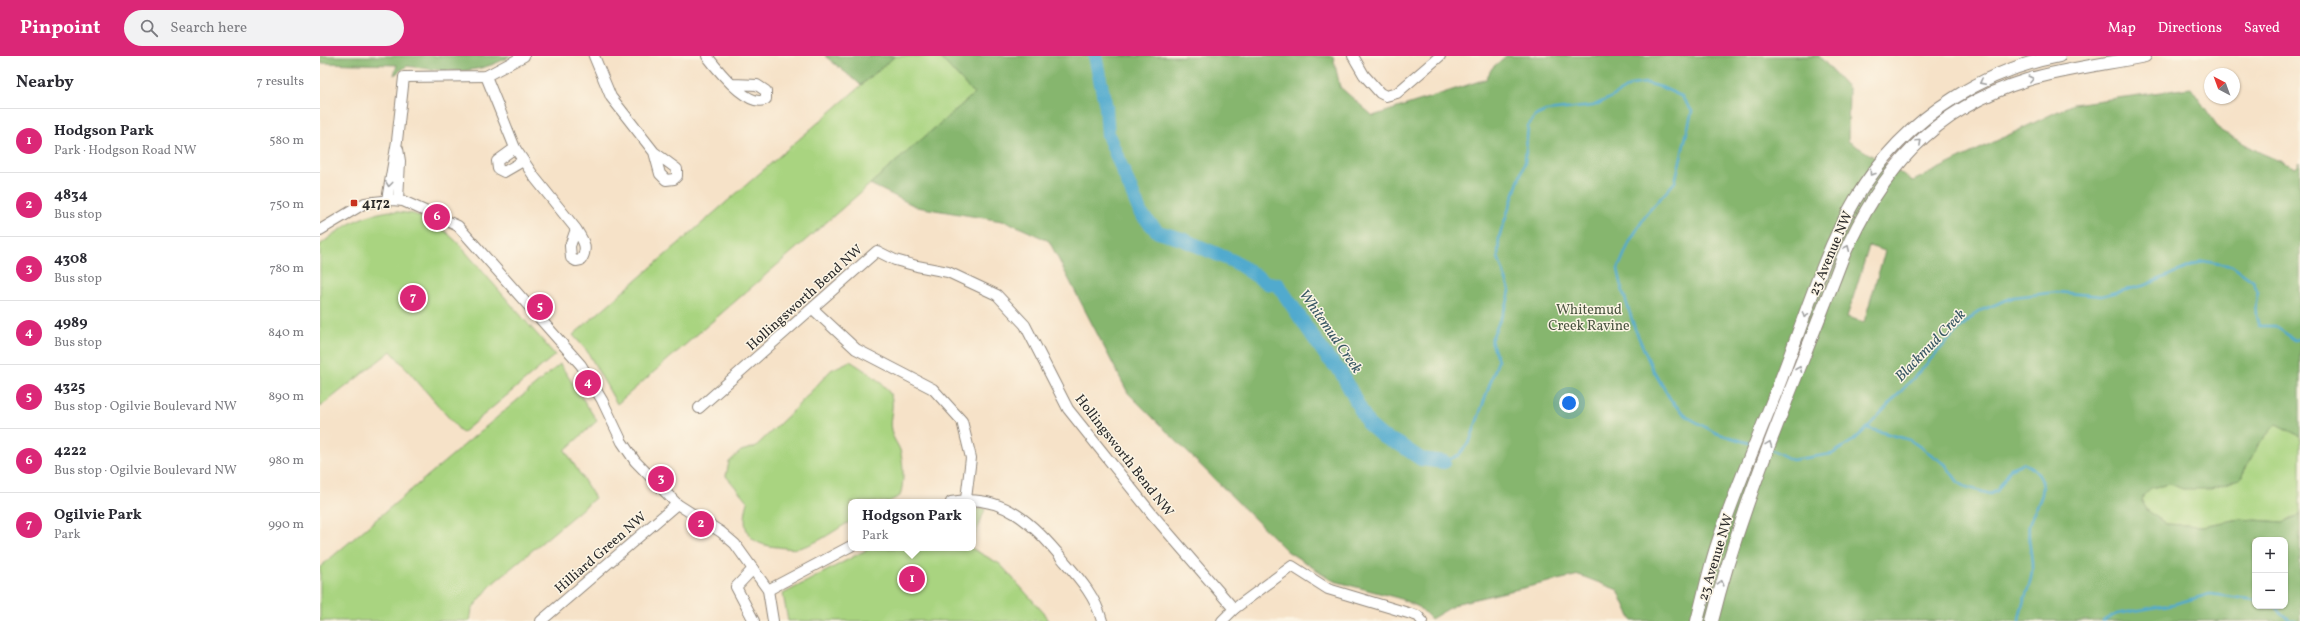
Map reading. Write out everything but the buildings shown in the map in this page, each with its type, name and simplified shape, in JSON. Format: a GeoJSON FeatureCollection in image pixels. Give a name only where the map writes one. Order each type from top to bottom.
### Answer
{"type":"FeatureCollection","features":[{"type":"Feature","properties":{"kind":"main road","name":"23 Avenue NW"},"geometry":{"type":"LineString","coordinates":[[1697,621],[1718,543],[1743,474],[1834,239],[1862,187],[1886,155],[1926,116],[1967,90],[1991,78],[2059,56]]}},
{"type":"Feature","properties":{"kind":"main road","name":"23 Avenue NW"},"geometry":{"type":"LineString","coordinates":[[1712,621],[1731,550],[1756,480],[1858,222],[1874,195],[1897,163],[1918,142],[1954,115],[1996,91],[2026,80],[2145,56]]}},
{"type":"Feature","properties":{"kind":"street"},"geometry":{"type":"LineString","coordinates":[[387,200],[397,141],[404,77],[486,76],[524,56]]}},
{"type":"Feature","properties":{"kind":"street"},"geometry":{"type":"LineString","coordinates":[[594,56],[611,98],[654,152]]}},
{"type":"Feature","properties":{"kind":"street"},"geometry":{"type":"LineString","coordinates":[[708,56],[723,76],[733,84]]}},
{"type":"Feature","properties":{"kind":"street"},"geometry":{"type":"LineString","coordinates":[[1353,56],[1364,75],[1380,93],[1386,96],[1397,93],[1440,56]]}},
{"type":"Feature","properties":{"kind":"street"},"geometry":{"type":"LineString","coordinates":[[486,76],[515,148],[523,161],[576,229]]}},
{"type":"Feature","properties":{"kind":"street"},"geometry":{"type":"LineString","coordinates":[[397,141],[400,161],[398,200]]}},
{"type":"Feature","properties":{"kind":"street"},"geometry":{"type":"LineString","coordinates":[[515,148],[497,161],[498,169],[501,171],[508,171],[523,161]]}},
{"type":"Feature","properties":{"kind":"street"},"geometry":{"type":"LineString","coordinates":[[320,230],[366,203],[387,200],[404,201],[458,226],[581,365],[602,400],[628,451],[652,479],[677,504],[721,532],[735,544],[768,590],[773,621]]}},
{"type":"Feature","properties":{"kind":"street","name":"Hollingsworth Bend NW"},"geometry":{"type":"LineString","coordinates":[[699,408],[813,309],[876,251],[909,264],[948,272],[997,295],[1025,325],[1068,409],[1152,514],[1234,609]]}},
{"type":"Feature","properties":{"kind":"street"},"geometry":{"type":"LineString","coordinates":[[813,309],[856,349],[933,389],[962,421],[971,458],[966,499]]}},
{"type":"Feature","properties":{"kind":"street"},"geometry":{"type":"LineString","coordinates":[[976,501],[991,503],[1010,510],[1031,524],[1048,540],[1089,591],[1098,608],[1102,621]]}},
{"type":"Feature","properties":{"kind":"street","name":"Hilliard Green NW"},"geometry":{"type":"LineString","coordinates":[[541,621],[677,504]]}},
{"type":"Feature","properties":{"kind":"street"},"geometry":{"type":"LineString","coordinates":[[768,590],[848,548]]}},
{"type":"Feature","properties":{"kind":"street"},"geometry":{"type":"LineString","coordinates":[[1222,621],[1234,609],[1292,566],[1328,589],[1418,616],[1422,621]]}},
{"type":"Feature","properties":{"kind":"street"},"geometry":{"type":"LineString","coordinates":[[753,569],[736,587],[754,621]]}},
{"type":"Feature","properties":{"kind":"green space"},"geometry":{"type":"Polygon","coordinates":[[[320,56],[510,56],[497,63],[472,70],[447,71],[407,66],[394,75],[397,65],[320,63],[320,56]]]}},
{"type":"Feature","properties":{"kind":"green space"},"geometry":{"type":"Polygon","coordinates":[[[825,56],[895,56],[861,85],[825,56]]]}},
{"type":"Feature","properties":{"kind":"green space"},"geometry":{"type":"Polygon","coordinates":[[[895,56],[939,56],[974,94],[617,404],[587,351],[573,335],[895,56]]]}},
{"type":"Feature","properties":{"kind":"green space","name":"Whitemud Creek Ravine"},"geometry":{"type":"Polygon","coordinates":[[[939,56],[1333,56],[1340,87],[1373,116],[1486,79],[1492,68],[1506,56],[1819,56],[1849,89],[1848,141],[1913,181],[2073,104],[2191,88],[2221,131],[2261,153],[2296,168],[2300,162],[2300,436],[2276,424],[2258,445],[2240,479],[2211,489],[2183,489],[2170,484],[2151,488],[2143,496],[2142,501],[2147,510],[2166,524],[2202,526],[2240,519],[2282,522],[2300,515],[2300,621],[1632,621],[1618,590],[1579,575],[1458,603],[1431,619],[1419,607],[1398,598],[1334,581],[1287,551],[1128,393],[1049,241],[1008,222],[917,207],[870,184],[974,94],[939,56]],[[1869,246],[1847,317],[1864,322],[1885,251],[1869,246]]]}},
{"type":"Feature","properties":{"kind":"green space"},"geometry":{"type":"Polygon","coordinates":[[[390,211],[414,214],[438,225],[457,242],[555,355],[462,433],[391,351],[320,407],[320,245],[352,222],[390,211]]]}},
{"type":"Feature","properties":{"kind":"green space"},"geometry":{"type":"Polygon","coordinates":[[[850,361],[878,380],[890,394],[892,398],[892,407],[890,426],[893,438],[900,450],[903,467],[903,479],[900,496],[894,499],[848,499],[848,523],[808,545],[799,548],[790,548],[768,546],[760,543],[753,539],[746,528],[745,521],[748,502],[726,476],[729,462],[741,451],[755,447],[793,411],[831,370],[850,361]]]}},
{"type":"Feature","properties":{"kind":"green space"},"geometry":{"type":"Polygon","coordinates":[[[560,364],[597,421],[565,450],[595,498],[492,584],[472,609],[470,621],[320,621],[320,567],[560,364]]]}},
{"type":"Feature","properties":{"kind":"green space"},"geometry":{"type":"Polygon","coordinates":[[[2276,424],[2300,436],[2300,515],[2282,522],[2240,519],[2202,526],[2166,524],[2147,510],[2142,501],[2143,496],[2151,488],[2170,484],[2183,489],[2240,479],[2258,445],[2276,424]]]}},
{"type":"Feature","properties":{"kind":"green space"},"geometry":{"type":"Polygon","coordinates":[[[976,509],[985,509],[976,533],[976,509]]]}},
{"type":"Feature","properties":{"kind":"green space"},"geometry":{"type":"Polygon","coordinates":[[[864,551],[976,551],[1000,564],[1043,612],[1048,621],[788,621],[783,594],[864,551]]]}},
{"type":"Feature","properties":{"kind":"waterway","name":"Whitemud Creek"},"geometry":{"type":"LineString","coordinates":[[1095,56],[1106,107],[1108,135],[1141,214],[1158,232],[1182,239],[1235,262],[1267,283],[1278,285],[1327,357],[1341,372],[1368,424],[1383,437],[1399,444],[1421,459],[1444,462]]}},
{"type":"Feature","properties":{"kind":"waterway","name":"Whitemud Creek"},"geometry":{"type":"LineString","coordinates":[[1444,462],[1459,455],[1470,441],[1498,361],[1491,340],[1507,304],[1510,291],[1498,257],[1499,237],[1525,162],[1528,126],[1535,116],[1546,111],[1593,106],[1612,97],[1631,85],[1646,83],[1661,87],[1681,96],[1692,111],[1675,182],[1647,213],[1630,241],[1618,269],[1623,292],[1635,329],[1652,368],[1672,402],[1689,418],[1716,433],[1752,444]]}},
{"type":"Feature","properties":{"kind":"waterway","name":"Blackmud Creek"},"geometry":{"type":"LineString","coordinates":[[1867,428],[1956,332],[1977,312],[2014,297],[2057,292],[2101,296],[2146,285],[2203,261],[2232,266],[2253,281],[2258,292],[2256,301],[2256,317],[2259,326],[2275,326],[2295,340],[2300,339]]}},
{"type":"Feature","properties":{"kind":"waterway","name":"Whitemud Creek"},"geometry":{"type":"LineString","coordinates":[[1770,449],[1792,460],[1832,454],[1854,440],[1867,428],[1910,440],[1945,464],[1958,482],[1966,487],[1990,494],[1997,491],[2011,468],[2023,463],[2036,471],[2040,476],[2043,485],[2041,497],[2029,525],[2032,571],[2030,584],[2021,608],[2019,621]]}},
{"type":"Feature","properties":{"kind":"waterway","name":"Whitemud Creek"},"geometry":{"type":"LineString","coordinates":[[2103,621],[2117,614],[2174,604],[2210,594],[2252,600]]}},
{"type":"Feature","properties":{"kind":"waterway","name":"Whitemud Creek"},"geometry":{"type":"LineString","coordinates":[[2277,609],[2290,620],[2295,621]]}},
{"type":"Feature","properties":{"kind":"place","name":"4172"},"geometry":{"type":"Point","coordinates":[354,203]}},
{"type":"Feature","properties":{"kind":"place","name":"4222"},"geometry":{"type":"Point","coordinates":[437,217]}},
{"type":"Feature","properties":{"kind":"place","name":"Ogilvie Park"},"geometry":{"type":"Point","coordinates":[413,298]}},
{"type":"Feature","properties":{"kind":"place","name":"4325"},"geometry":{"type":"Point","coordinates":[540,307]}},
{"type":"Feature","properties":{"kind":"place","name":"4989"},"geometry":{"type":"Point","coordinates":[588,383]}},
{"type":"Feature","properties":{"kind":"place","name":"4308"},"geometry":{"type":"Point","coordinates":[661,479]}},
{"type":"Feature","properties":{"kind":"place","name":"4834"},"geometry":{"type":"Point","coordinates":[701,524]}},
{"type":"Feature","properties":{"kind":"place","name":"Hodgson Park"},"geometry":{"type":"Point","coordinates":[912,579]}}]}
